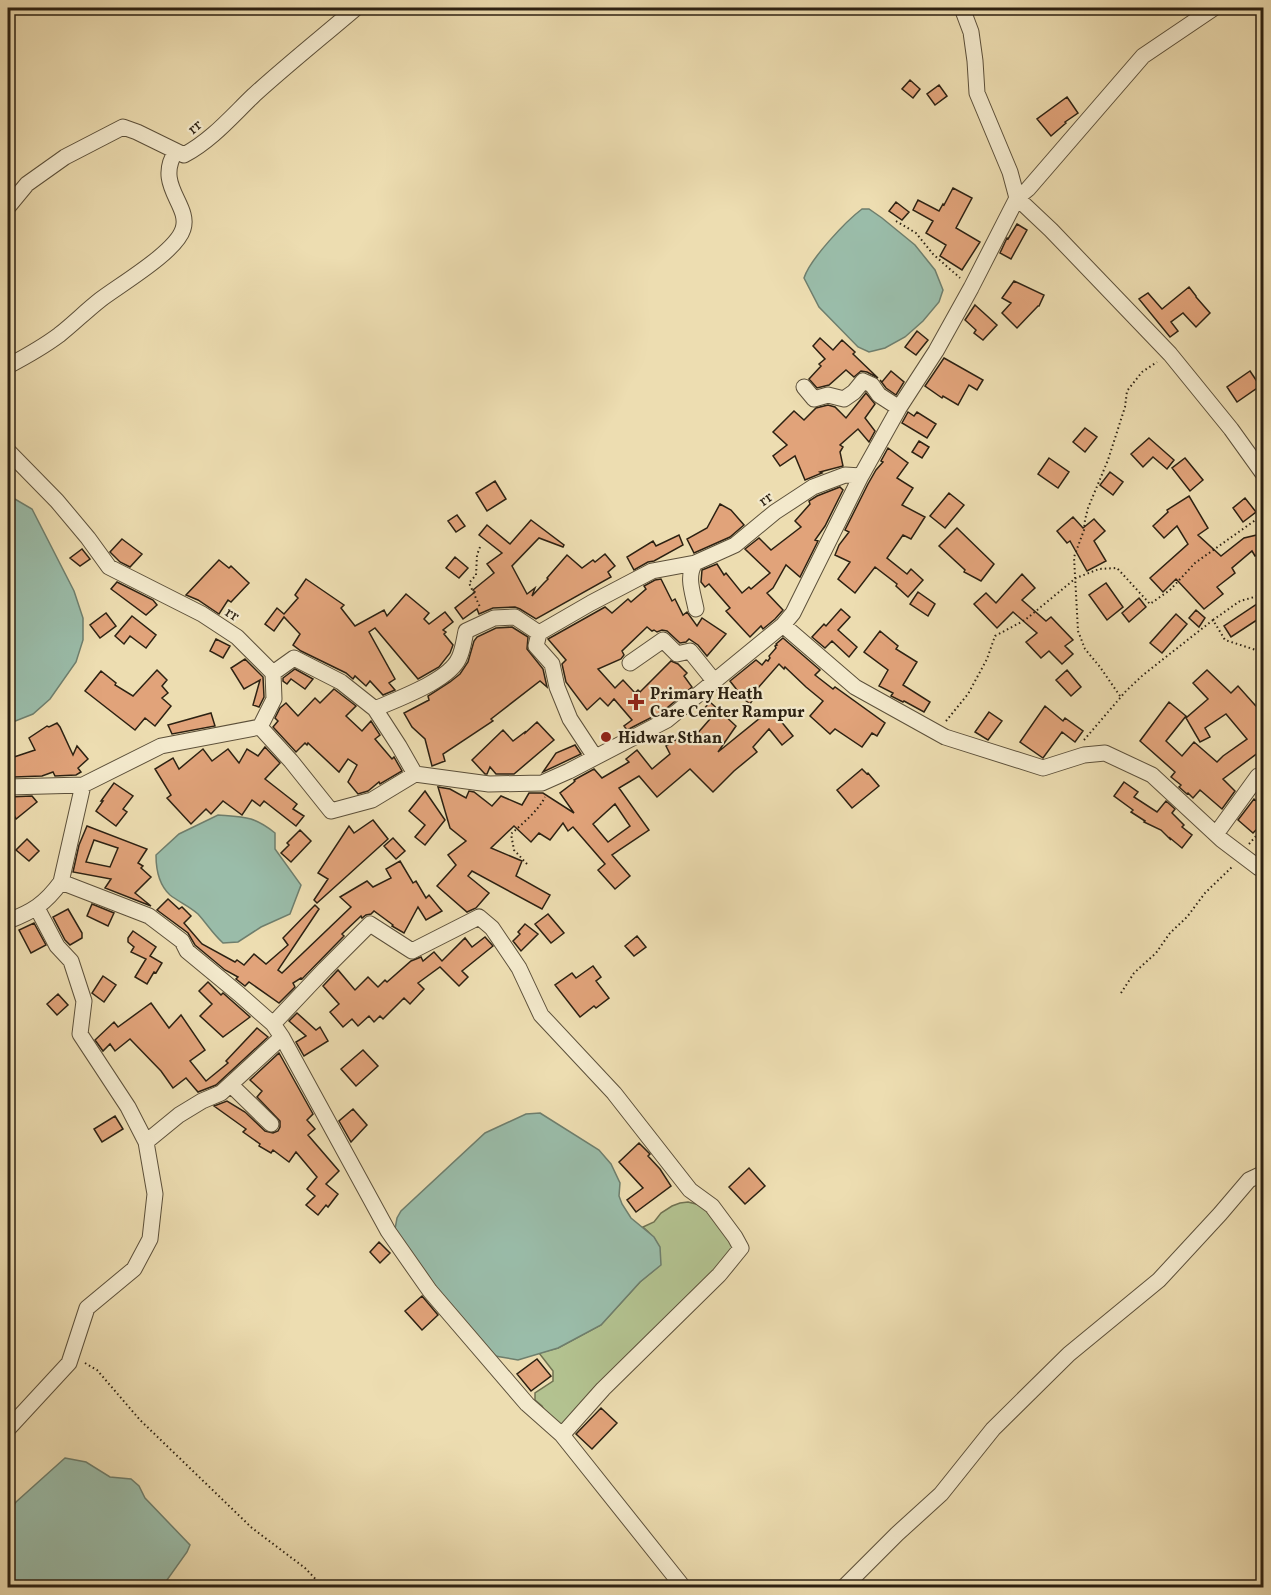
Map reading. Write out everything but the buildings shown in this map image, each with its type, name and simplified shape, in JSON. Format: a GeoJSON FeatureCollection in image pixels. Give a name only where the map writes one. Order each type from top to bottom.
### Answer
{"type":"FeatureCollection","features":[{"type":"Feature","properties":{"kind":"street","name":"rr"},"geometry":{"type":"LineString","coordinates":[[8,207],[27,184],[65,157],[123,127],[184,155],[197,148],[255,94],[356,8]]}},
{"type":"Feature","properties":{"kind":"street"},"geometry":{"type":"LineString","coordinates":[[962,8],[971,32],[976,93],[1010,172],[1017,198],[1051,230],[1170,354],[1231,429],[1263,475]]}},
{"type":"Feature","properties":{"kind":"street"},"geometry":{"type":"LineString","coordinates":[[260,727],[291,761],[331,812],[372,800],[415,774],[489,784],[542,783],[668,720],[783,625],[793,613],[861,476],[899,408],[936,351],[1017,198],[1028,189],[1143,56],[1214,8]]}},
{"type":"Feature","properties":{"kind":"street"},"geometry":{"type":"LineString","coordinates":[[8,366],[57,337],[101,300],[150,265],[180,236],[184,223],[169,178],[172,157],[176,151]]}},
{"type":"Feature","properties":{"kind":"street"},"geometry":{"type":"LineString","coordinates":[[804,387],[814,399],[828,395],[844,399],[863,381],[872,385],[879,395],[899,408]]}},
{"type":"Feature","properties":{"kind":"street","name":"rr"},"geometry":{"type":"LineString","coordinates":[[8,451],[57,501],[109,567],[202,614],[237,637],[273,673]]}},
{"type":"Feature","properties":{"kind":"street","name":"rr"},"geometry":{"type":"LineString","coordinates":[[539,633],[652,571],[695,562],[735,545],[775,512],[813,487],[845,475],[861,476]]}},
{"type":"Feature","properties":{"kind":"street"},"geometry":{"type":"LineString","coordinates":[[695,562],[690,577],[696,609]]}},
{"type":"Feature","properties":{"kind":"street"},"geometry":{"type":"LineString","coordinates":[[375,709],[446,674],[458,660],[466,631],[494,618],[515,617],[539,633],[536,646],[552,664],[557,687],[570,719],[595,757]]}},
{"type":"Feature","properties":{"kind":"street"},"geometry":{"type":"LineString","coordinates":[[783,625],[855,687],[945,737],[1043,768],[1084,755],[1105,753],[1152,775],[1216,834],[1263,869]]}},
{"type":"Feature","properties":{"kind":"street"},"geometry":{"type":"LineString","coordinates":[[630,663],[663,640],[677,654],[690,651],[715,682]]}},
{"type":"Feature","properties":{"kind":"street"},"geometry":{"type":"LineString","coordinates":[[260,727],[274,699],[273,673],[294,658],[341,682],[375,709],[415,774]]}},
{"type":"Feature","properties":{"kind":"street"},"geometry":{"type":"LineString","coordinates":[[8,787],[83,785],[161,746],[260,727]]}},
{"type":"Feature","properties":{"kind":"street"},"geometry":{"type":"LineString","coordinates":[[1216,834],[1258,776]]}},
{"type":"Feature","properties":{"kind":"street"},"geometry":{"type":"LineString","coordinates":[[8,921],[37,908],[61,882],[83,785]]}},
{"type":"Feature","properties":{"kind":"street"},"geometry":{"type":"LineString","coordinates":[[61,882],[148,916],[182,941],[187,951],[278,1030],[388,1231],[430,1291],[527,1404],[562,1435],[684,1587]]}},
{"type":"Feature","properties":{"kind":"street"},"geometry":{"type":"LineString","coordinates":[[8,1429],[69,1363],[87,1308],[134,1269],[150,1239],[154,1194],[146,1142],[128,1107],[80,1034],[84,1001],[71,961],[57,946],[37,908]]}},
{"type":"Feature","properties":{"kind":"street"},"geometry":{"type":"LineString","coordinates":[[146,1142],[178,1115],[202,1101],[221,1094],[231,1085],[278,1030],[325,969],[370,924],[412,951],[479,916],[492,928],[519,968],[541,1015],[614,1093],[690,1190],[712,1206],[741,1248],[719,1275],[603,1389],[562,1435]]}},
{"type":"Feature","properties":{"kind":"street"},"geometry":{"type":"LineString","coordinates":[[231,1085],[272,1124]]}},
{"type":"Feature","properties":{"kind":"street"},"geometry":{"type":"LineString","coordinates":[[843,1587],[941,1494],[993,1429],[1069,1354],[1159,1280],[1249,1180],[1263,1173]]}},
{"type":"Feature","properties":{"kind":"path"},"geometry":{"type":"LineString","coordinates":[[896,221],[916,233],[933,254],[970,288]]}},
{"type":"Feature","properties":{"kind":"path"},"geometry":{"type":"LineString","coordinates":[[1120,696],[1085,649],[1078,632],[1074,557],[1084,530],[1088,508],[1108,460],[1125,407],[1127,391],[1142,372],[1170,354]]}},
{"type":"Feature","properties":{"kind":"path"},"geometry":{"type":"LineString","coordinates":[[936,732],[968,694],[987,660],[995,636],[1024,620],[1076,578],[1099,569],[1117,568],[1150,604],[1170,590],[1195,563],[1263,514]]}},
{"type":"Feature","properties":{"kind":"path"},"geometry":{"type":"LineString","coordinates":[[480,547],[476,574],[469,583],[487,621]]}},
{"type":"Feature","properties":{"kind":"path"},"geometry":{"type":"LineString","coordinates":[[1084,755],[1084,740],[1120,696],[1143,675],[1240,601],[1258,596],[1263,592]]}},
{"type":"Feature","properties":{"kind":"path"},"geometry":{"type":"LineString","coordinates":[[1213,620],[1225,640],[1256,650],[1263,648]]}},
{"type":"Feature","properties":{"kind":"path"},"geometry":{"type":"LineString","coordinates":[[527,864],[514,850],[511,834],[542,802],[549,789],[542,783]]}},
{"type":"Feature","properties":{"kind":"path"},"geometry":{"type":"LineString","coordinates":[[1120,993],[1205,893],[1224,876],[1263,827]]}},
{"type":"Feature","properties":{"kind":"path"},"geometry":{"type":"LineString","coordinates":[[72,1355],[97,1370],[140,1420],[252,1527],[324,1587]]}},
{"type":"Feature","properties":{"kind":"shaded area"},"geometry":{"type":"Polygon","coordinates":[[[862,209],[869,209],[915,245],[935,270],[943,290],[939,302],[905,337],[885,348],[869,352],[858,347],[819,307],[804,278],[813,261],[829,241],[862,209]]]}},
{"type":"Feature","properties":{"kind":"shaded area"},"geometry":{"type":"Polygon","coordinates":[[[8,495],[32,509],[74,591],[83,618],[83,640],[76,662],[50,699],[33,714],[8,724],[8,495]]]}},
{"type":"Feature","properties":{"kind":"shaded area"},"geometry":{"type":"Polygon","coordinates":[[[218,815],[248,818],[261,823],[275,833],[275,849],[301,885],[290,914],[261,927],[238,942],[223,943],[198,914],[170,895],[161,882],[157,866],[156,855],[179,834],[218,815]]]}},
{"type":"Feature","properties":{"kind":"shaded area"},"geometry":{"type":"Polygon","coordinates":[[[540,1113],[599,1150],[611,1164],[620,1183],[619,1196],[622,1204],[631,1218],[654,1237],[660,1247],[661,1265],[640,1282],[601,1325],[558,1348],[518,1360],[495,1356],[423,1272],[395,1229],[401,1211],[485,1133],[526,1114],[540,1113]]]}},
{"type":"Feature","properties":{"kind":"shaded area"},"geometry":{"type":"Polygon","coordinates":[[[688,1202],[704,1206],[739,1253],[562,1425],[549,1419],[542,1406],[535,1400],[535,1393],[553,1381],[553,1371],[539,1353],[558,1348],[601,1325],[640,1282],[660,1265],[657,1243],[643,1227],[654,1222],[661,1213],[672,1206],[688,1202]]]}},
{"type":"Feature","properties":{"kind":"shaded area"},"geometry":{"type":"Polygon","coordinates":[[[65,1458],[86,1462],[110,1477],[131,1479],[139,1486],[145,1498],[190,1545],[162,1587],[8,1587],[8,1513],[16,1502],[65,1458]]]}},
{"type":"Feature","properties":{"kind":"place","name":"Primary Heath Care Center Rampur"},"geometry":{"type":"Point","coordinates":[636,702]}},
{"type":"Feature","properties":{"kind":"place","name":"Hidwar Sthan"},"geometry":{"type":"Point","coordinates":[606,737]}}]}
